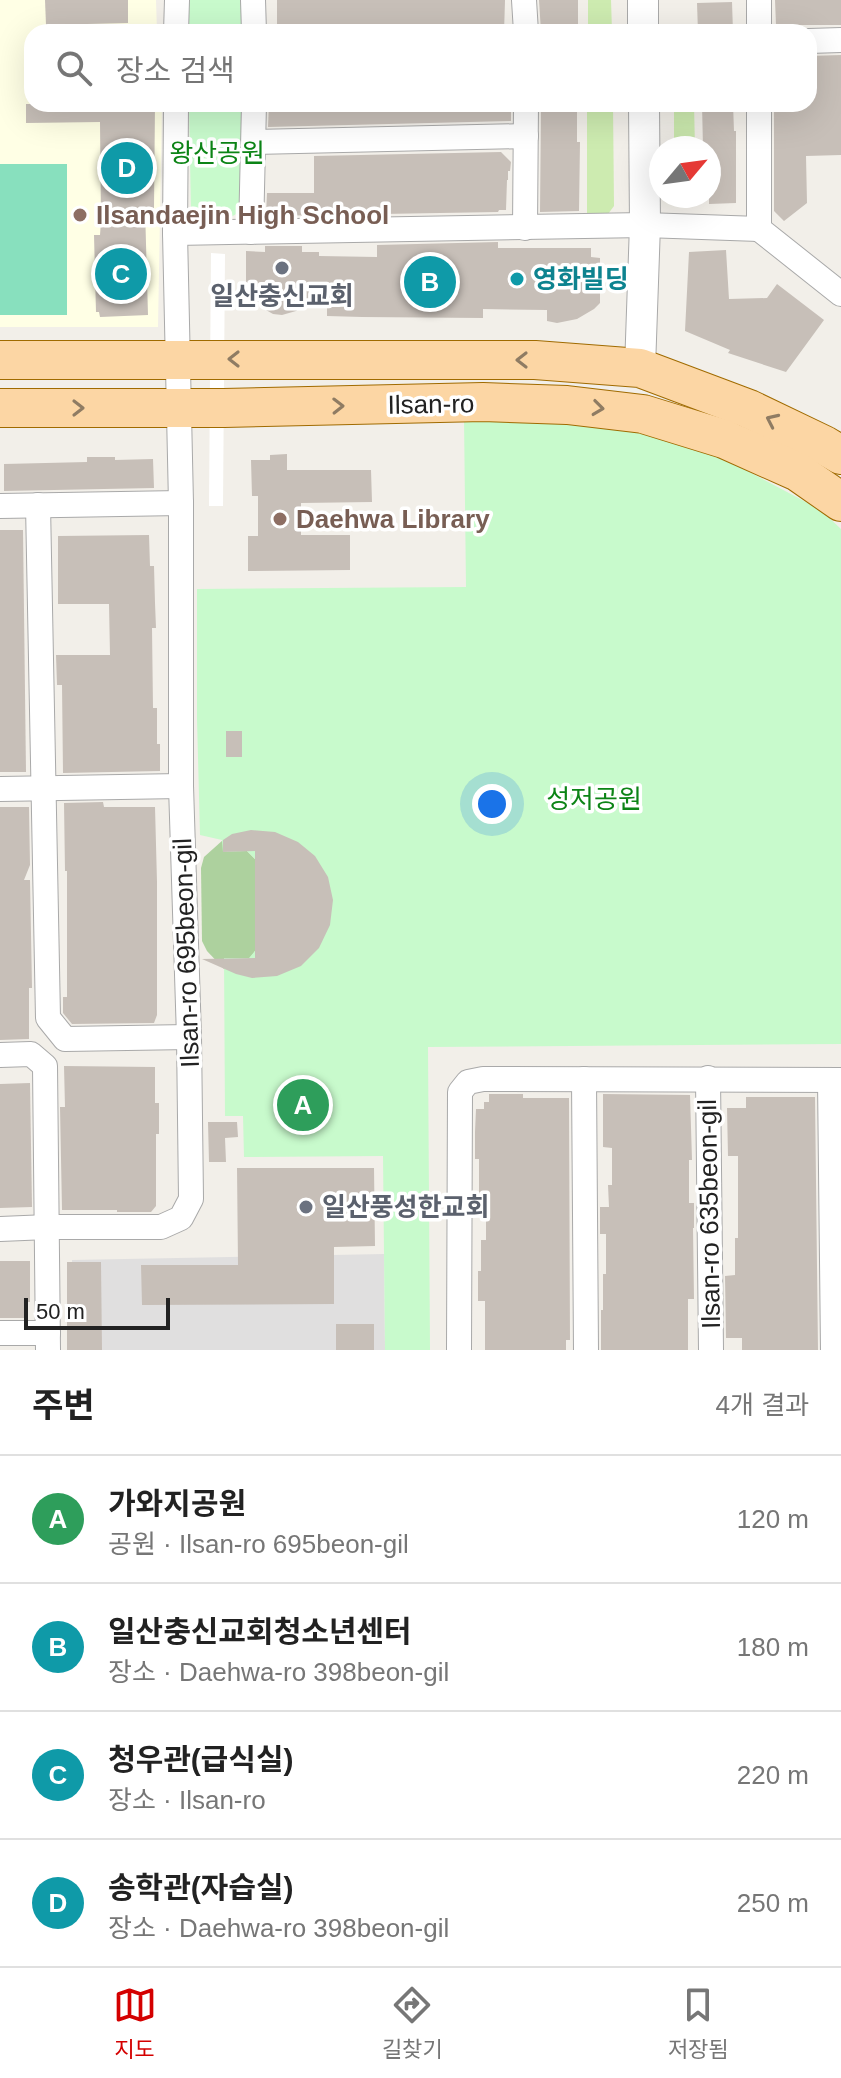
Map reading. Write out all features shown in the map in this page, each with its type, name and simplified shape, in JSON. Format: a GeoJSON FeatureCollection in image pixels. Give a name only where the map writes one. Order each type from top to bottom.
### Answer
{"type":"FeatureCollection","features":[{"type":"Feature","properties":{"kind":"main road","name":"Ilsan-ro"},"geometry":{"type":"LineString","coordinates":[[0,360],[535,360],[640,368],[749,409],[841,455]]}},
{"type":"Feature","properties":{"kind":"main road","name":"Ilsan-ro"},"geometry":{"type":"LineString","coordinates":[[0,408],[483,402],[567,405],[643,414],[724,439],[798,472],[841,502]]}},
{"type":"Feature","properties":{"kind":"street"},"geometry":{"type":"LineString","coordinates":[[176,24],[177,0]]}},
{"type":"Feature","properties":{"kind":"street"},"geometry":{"type":"LineString","coordinates":[[253,0],[254,24]]}},
{"type":"Feature","properties":{"kind":"street"},"geometry":{"type":"LineString","coordinates":[[524,0],[526,24]]}},
{"type":"Feature","properties":{"kind":"street"},"geometry":{"type":"LineString","coordinates":[[643,0],[643,24]]}},
{"type":"Feature","properties":{"kind":"street"},"geometry":{"type":"LineString","coordinates":[[759,0],[759,24]]}},
{"type":"Feature","properties":{"kind":"street"},"geometry":{"type":"LineString","coordinates":[[817,41],[841,40]]}},
{"type":"Feature","properties":{"kind":"street","name":"Ilsan-ro 695beon-gil"},"geometry":{"type":"LineString","coordinates":[[0,1229],[161,1227],[181,1218],[191,1199],[181,786],[176,112]]}},
{"type":"Feature","properties":{"kind":"street"},"geometry":{"type":"LineString","coordinates":[[251,232],[254,112]]}},
{"type":"Feature","properties":{"kind":"street"},"geometry":{"type":"LineString","coordinates":[[525,228],[526,112]]}},
{"type":"Feature","properties":{"kind":"street"},"geometry":{"type":"LineString","coordinates":[[640,368],[645,225],[644,112]]}},
{"type":"Feature","properties":{"kind":"street"},"geometry":{"type":"LineString","coordinates":[[759,112],[759,229]]}},
{"type":"Feature","properties":{"kind":"street"},"geometry":{"type":"LineString","coordinates":[[254,142],[526,136]]}},
{"type":"Feature","properties":{"kind":"street"},"geometry":{"type":"LineString","coordinates":[[175,233],[645,225],[759,229],[841,294]]}},
{"type":"Feature","properties":{"kind":"street"},"geometry":{"type":"LineString","coordinates":[[0,506],[181,503]]}},
{"type":"Feature","properties":{"kind":"street"},"geometry":{"type":"LineString","coordinates":[[38,505],[48,1018],[65,1039],[189,1037]]}},
{"type":"Feature","properties":{"kind":"street"},"geometry":{"type":"LineString","coordinates":[[0,789],[181,786]]}},
{"type":"Feature","properties":{"kind":"street"},"geometry":{"type":"LineString","coordinates":[[0,1055],[31,1054],[45,1066],[48,1341],[0,1333]]}},
{"type":"Feature","properties":{"kind":"street"},"geometry":{"type":"LineString","coordinates":[[459,1350],[460,1092],[468,1082],[483,1079],[708,1078],[836,1080],[833,1350]]}},
{"type":"Feature","properties":{"kind":"street","name":"Ilsan-ro 635beon-gil"},"geometry":{"type":"LineString","coordinates":[[708,1078],[711,1350]]}},
{"type":"Feature","properties":{"kind":"street"},"geometry":{"type":"LineString","coordinates":[[584,1079],[586,1350]]}},
{"type":"Feature","properties":{"kind":"shaded area","name":"Ilsandaejin High School"},"geometry":{"type":"Polygon","coordinates":[[[0,0],[156,0],[157,24],[24,24],[24,112],[162,112],[158,327],[0,327],[0,0]]]}},
{"type":"Feature","properties":{"kind":"shaded area"},"geometry":{"type":"Polygon","coordinates":[[[384,1254],[385,1350],[73,1350],[72,1260],[384,1254]]]}},
{"type":"Feature","properties":{"kind":"green space"},"geometry":{"type":"Polygon","coordinates":[[[187,0],[242,0],[242,24],[188,24],[187,0]]]}},
{"type":"Feature","properties":{"kind":"green space"},"geometry":{"type":"Polygon","coordinates":[[[588,0],[611,0],[612,24],[588,24],[588,0]]]}},
{"type":"Feature","properties":{"kind":"green space","name":"왕산공원"},"geometry":{"type":"Polygon","coordinates":[[[189,112],[242,112],[241,211],[226,220],[198,221],[191,213],[189,112]]]}},
{"type":"Feature","properties":{"kind":"green space"},"geometry":{"type":"Polygon","coordinates":[[[587,112],[613,112],[614,206],[608,214],[587,214],[587,112]]]}},
{"type":"Feature","properties":{"kind":"green space"},"geometry":{"type":"Polygon","coordinates":[[[674,112],[694,112],[695,136],[674,136],[674,112]]]}},
{"type":"Feature","properties":{"kind":"green space"},"geometry":{"type":"Polygon","coordinates":[[[0,164],[67,164],[67,315],[0,315],[0,164]]]}},
{"type":"Feature","properties":{"kind":"green space","name":"성저공원"},"geometry":{"type":"Polygon","coordinates":[[[464,419],[564,422],[641,432],[721,457],[821,510],[841,529],[841,1044],[428,1047],[430,1350],[385,1350],[383,1156],[244,1157],[243,1116],[225,1116],[224,958],[249,958],[255,951],[255,859],[247,851],[223,852],[222,840],[200,835],[197,589],[466,587],[464,419]]]}},
{"type":"Feature","properties":{"kind":"green space"},"geometry":{"type":"Polygon","coordinates":[[[223,840],[247,851],[255,859],[255,951],[250,958],[224,969],[202,941],[201,868],[204,857],[223,840]]]}},
{"type":"Feature","properties":{"kind":"pier"},"geometry":{"type":"Polygon","coordinates":[[[211,253],[225,254],[223,506],[209,506],[211,253]]]}},
{"type":"Feature","properties":{"kind":"building"},"geometry":{"type":"Polygon","coordinates":[[[45,0],[128,0],[128,23],[46,24],[45,0]]]}},
{"type":"Feature","properties":{"kind":"building"},"geometry":{"type":"Polygon","coordinates":[[[277,0],[505,0],[504,24],[277,24],[277,0]]]}},
{"type":"Feature","properties":{"kind":"building"},"geometry":{"type":"Polygon","coordinates":[[[539,0],[578,0],[578,24],[540,24],[539,0]]]}},
{"type":"Feature","properties":{"kind":"building"},"geometry":{"type":"Polygon","coordinates":[[[775,0],[841,0],[841,25],[776,24],[775,0]]]}},
{"type":"Feature","properties":{"kind":"building"},"geometry":{"type":"Polygon","coordinates":[[[732,2],[733,24],[698,24],[697,3],[732,2]]]}},
{"type":"Feature","properties":{"kind":"building"},"geometry":{"type":"Polygon","coordinates":[[[841,55],[841,155],[806,156],[807,203],[784,221],[774,211],[774,112],[817,112],[817,56],[841,55]]]}},
{"type":"Feature","properties":{"kind":"building"},"geometry":{"type":"Polygon","coordinates":[[[26,112],[155,112],[154,208],[145,208],[148,315],[100,317],[96,312],[94,235],[100,235],[101,221],[100,122],[26,123],[26,112]]]}},
{"type":"Feature","properties":{"kind":"building"},"geometry":{"type":"Polygon","coordinates":[[[269,112],[511,112],[511,121],[268,127],[269,112]]]}},
{"type":"Feature","properties":{"kind":"building"},"geometry":{"type":"Polygon","coordinates":[[[541,112],[577,112],[579,211],[540,212],[541,112]]]}},
{"type":"Feature","properties":{"kind":"building"},"geometry":{"type":"Polygon","coordinates":[[[702,112],[733,112],[736,203],[721,204],[721,136],[703,136],[702,112]]]}},
{"type":"Feature","properties":{"kind":"building"},"geometry":{"type":"Polygon","coordinates":[[[501,152],[511,162],[506,210],[266,216],[267,193],[314,193],[314,156],[501,152]]]}},
{"type":"Feature","properties":{"kind":"building"},"geometry":{"type":"Polygon","coordinates":[[[498,242],[498,248],[591,248],[591,257],[600,258],[600,303],[577,319],[557,323],[547,321],[547,310],[483,309],[483,318],[362,317],[327,316],[327,306],[302,306],[282,315],[259,306],[246,285],[246,251],[265,252],[265,246],[302,246],[302,252],[319,252],[319,256],[377,257],[377,245],[498,242]]]}},
{"type":"Feature","properties":{"kind":"building"},"geometry":{"type":"Polygon","coordinates":[[[726,250],[729,299],[767,298],[777,284],[824,320],[786,372],[728,353],[730,350],[685,331],[689,252],[726,250]]]}},
{"type":"Feature","properties":{"kind":"building","name":"Daehwa Library"},"geometry":{"type":"Polygon","coordinates":[[[287,454],[287,470],[371,470],[372,502],[301,503],[301,535],[350,535],[350,570],[248,571],[248,536],[258,536],[258,496],[252,496],[251,460],[270,460],[270,455],[287,454]]]}},
{"type":"Feature","properties":{"kind":"building"},"geometry":{"type":"Polygon","coordinates":[[[87,457],[153,459],[154,488],[4,491],[4,464],[87,462],[87,457]]]}},
{"type":"Feature","properties":{"kind":"building"},"geometry":{"type":"Polygon","coordinates":[[[0,530],[23,530],[26,772],[0,772],[0,530]]]}},
{"type":"Feature","properties":{"kind":"building"},"geometry":{"type":"Polygon","coordinates":[[[149,535],[150,566],[154,566],[156,628],[152,628],[153,708],[157,708],[160,771],[63,773],[62,685],[57,685],[56,655],[110,655],[109,604],[58,604],[58,536],[149,535]]]}},
{"type":"Feature","properties":{"kind":"building"},"geometry":{"type":"Polygon","coordinates":[[[226,731],[242,731],[242,757],[226,757],[226,731]]]}},
{"type":"Feature","properties":{"kind":"building"},"geometry":{"type":"Polygon","coordinates":[[[103,802],[104,807],[155,807],[157,1015],[154,1023],[72,1024],[63,1013],[63,997],[67,997],[64,803],[103,802]]]}},
{"type":"Feature","properties":{"kind":"building"},"geometry":{"type":"Polygon","coordinates":[[[0,807],[29,807],[30,865],[24,880],[30,880],[32,988],[29,988],[29,1039],[0,1040],[0,807]]]}},
{"type":"Feature","properties":{"kind":"building"},"geometry":{"type":"Polygon","coordinates":[[[251,830],[275,832],[298,842],[315,856],[328,877],[333,900],[330,925],[319,948],[301,966],[277,976],[252,978],[202,959],[255,958],[255,851],[223,852],[223,840],[232,834],[251,830]]]}},
{"type":"Feature","properties":{"kind":"building"},"geometry":{"type":"Polygon","coordinates":[[[64,1066],[155,1067],[159,1134],[156,1134],[156,1206],[151,1212],[62,1210],[60,1107],[65,1107],[64,1066]]]}},
{"type":"Feature","properties":{"kind":"building"},"geometry":{"type":"Polygon","coordinates":[[[30,1083],[32,1207],[0,1208],[0,1084],[30,1083]]]}},
{"type":"Feature","properties":{"kind":"building"},"geometry":{"type":"Polygon","coordinates":[[[489,1094],[569,1098],[570,1340],[566,1340],[566,1350],[485,1350],[485,1301],[478,1301],[478,1271],[481,1271],[481,1240],[486,1240],[486,1198],[479,1198],[475,1132],[476,1109],[484,1109],[484,1102],[489,1102],[489,1094]]]}},
{"type":"Feature","properties":{"kind":"building"},"geometry":{"type":"Polygon","coordinates":[[[603,1094],[690,1095],[692,1160],[689,1160],[689,1203],[694,1203],[694,1299],[688,1299],[688,1350],[601,1350],[606,1234],[600,1234],[600,1207],[609,1207],[608,1185],[612,1185],[612,1148],[603,1147],[603,1094]]]}},
{"type":"Feature","properties":{"kind":"building"},"geometry":{"type":"Polygon","coordinates":[[[746,1097],[815,1097],[818,1350],[742,1350],[742,1338],[726,1338],[725,1276],[735,1275],[735,1238],[738,1238],[738,1156],[728,1156],[727,1108],[746,1108],[746,1097]]]}},
{"type":"Feature","properties":{"kind":"building"},"geometry":{"type":"Polygon","coordinates":[[[208,1122],[237,1122],[238,1137],[225,1138],[226,1162],[209,1162],[208,1122]]]}},
{"type":"Feature","properties":{"kind":"building"},"geometry":{"type":"Polygon","coordinates":[[[237,1168],[374,1168],[375,1246],[334,1247],[334,1304],[142,1305],[141,1265],[238,1265],[237,1168]]]}},
{"type":"Feature","properties":{"kind":"building"},"geometry":{"type":"Polygon","coordinates":[[[0,1261],[30,1261],[28,1318],[0,1318],[0,1261]]]}},
{"type":"Feature","properties":{"kind":"building"},"geometry":{"type":"Polygon","coordinates":[[[67,1262],[101,1262],[102,1350],[67,1350],[67,1262]]]}},
{"type":"Feature","properties":{"kind":"building"},"geometry":{"type":"Polygon","coordinates":[[[336,1324],[374,1324],[374,1350],[336,1350],[336,1324]]]}},
{"type":"Feature","properties":{"kind":"place","name":"송학관(자습실)"},"geometry":{"type":"Point","coordinates":[127,168]}},
{"type":"Feature","properties":{"kind":"place","name":"Ilsandaejin High School"},"geometry":{"type":"Point","coordinates":[80,215]}},
{"type":"Feature","properties":{"kind":"place","name":"일산충신교회"},"geometry":{"type":"Point","coordinates":[282,268]}},
{"type":"Feature","properties":{"kind":"place","name":"청우관(급식실)"},"geometry":{"type":"Point","coordinates":[121,274]}},
{"type":"Feature","properties":{"kind":"place","name":"영화빌딩"},"geometry":{"type":"Point","coordinates":[517,279]}},
{"type":"Feature","properties":{"kind":"place","name":"일산충신교회청소년센터"},"geometry":{"type":"Point","coordinates":[430,282]}},
{"type":"Feature","properties":{"kind":"place","name":"Daehwa Library"},"geometry":{"type":"Point","coordinates":[280,519]}},
{"type":"Feature","properties":{"kind":"place","name":"가와지공원"},"geometry":{"type":"Point","coordinates":[303,1105]}},
{"type":"Feature","properties":{"kind":"place","name":"일산풍성한교회"},"geometry":{"type":"Point","coordinates":[306,1207]}}]}
